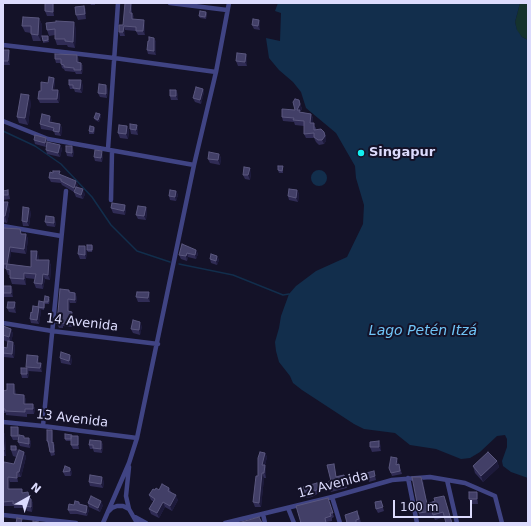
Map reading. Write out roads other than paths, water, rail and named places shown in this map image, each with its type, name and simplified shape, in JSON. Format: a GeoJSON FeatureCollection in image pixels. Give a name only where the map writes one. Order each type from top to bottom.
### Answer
{"type":"FeatureCollection","features":[{"type":"Feature","properties":{"kind":"street"},"geometry":{"type":"LineString","coordinates":[[111,200],[110,150],[118,3]]}},
{"type":"Feature","properties":{"kind":"street"},"geometry":{"type":"LineString","coordinates":[[170,3],[228,10]]}},
{"type":"Feature","properties":{"kind":"street"},"geometry":{"type":"LineString","coordinates":[[102,523],[129,464],[137,438],[158,344],[194,165],[216,72],[229,3]]}},
{"type":"Feature","properties":{"kind":"street"},"geometry":{"type":"LineString","coordinates":[[3,45],[216,72]]}},
{"type":"Feature","properties":{"kind":"street"},"geometry":{"type":"LineString","coordinates":[[3,121],[48,139],[194,165]]}},
{"type":"Feature","properties":{"kind":"street"},"geometry":{"type":"LineString","coordinates":[[42,426],[66,191]]}},
{"type":"Feature","properties":{"kind":"street"},"geometry":{"type":"LineString","coordinates":[[3,226],[61,236]]}},
{"type":"Feature","properties":{"kind":"street","name":"14 Avenida"},"geometry":{"type":"LineString","coordinates":[[3,323],[52,331],[158,344]]}},
{"type":"Feature","properties":{"kind":"street","name":"13 Avenida"},"geometry":{"type":"LineString","coordinates":[[3,422],[137,438]]}},
{"type":"Feature","properties":{"kind":"street"},"geometry":{"type":"LineString","coordinates":[[129,464],[126,496],[129,509],[137,523]]}},
{"type":"Feature","properties":{"kind":"street","name":"12 Avenida"},"geometry":{"type":"LineString","coordinates":[[225,523],[332,497],[392,480],[430,477],[464,483],[494,496],[502,523]]}},
{"type":"Feature","properties":{"kind":"street"},"geometry":{"type":"LineString","coordinates":[[408,478],[417,523]]}},
{"type":"Feature","properties":{"kind":"street"},"geometry":{"type":"LineString","coordinates":[[447,480],[457,523]]}},
{"type":"Feature","properties":{"kind":"street"},"geometry":{"type":"LineString","coordinates":[[332,497],[340,523]]}},
{"type":"Feature","properties":{"kind":"street"},"geometry":{"type":"LineString","coordinates":[[107,512],[117,506],[123,506],[129,509]]}},
{"type":"Feature","properties":{"kind":"street"},"geometry":{"type":"LineString","coordinates":[[288,508],[294,523]]}},
{"type":"Feature","properties":{"kind":"street"},"geometry":{"type":"LineString","coordinates":[[263,514],[265,523]]}},
{"type":"Feature","properties":{"kind":"street"},"geometry":{"type":"LineString","coordinates":[[3,515],[76,523]]}},
{"type":"Feature","properties":{"kind":"street"},"geometry":{"type":"LineString","coordinates":[[134,516],[146,523]]}},
{"type":"Feature","properties":{"kind":"water","name":"Lago Petén Itzá"},"geometry":{"type":"Polygon","coordinates":[[[278,3],[520,3],[515,22],[517,30],[522,37],[528,40],[528,478],[511,472],[503,466],[502,461],[507,447],[507,439],[505,435],[497,436],[480,452],[470,458],[461,459],[436,449],[410,445],[395,433],[364,429],[354,424],[293,383],[290,376],[279,362],[275,342],[281,316],[289,294],[296,286],[316,271],[347,257],[363,224],[364,205],[356,178],[355,166],[336,133],[306,108],[301,92],[269,58],[266,38],[280,41],[281,13],[275,11],[278,3]]]}},
{"type":"Feature","properties":{"kind":"water"},"geometry":{"type":"Polygon","coordinates":[[[319,170],[325,172],[327,178],[325,184],[319,186],[313,184],[311,178],[313,172],[319,170]]]}},
{"type":"Feature","properties":{"kind":"waterway"},"geometry":{"type":"LineString","coordinates":[[3,131],[35,146],[61,164],[92,197],[111,225],[137,251],[170,262]]}},
{"type":"Feature","properties":{"kind":"waterway"},"geometry":{"type":"LineString","coordinates":[[179,264],[233,275],[283,295],[289,294]]}},
{"type":"Feature","properties":{"kind":"place","name":"Singapur"},"geometry":{"type":"Point","coordinates":[361,153]}}]}
